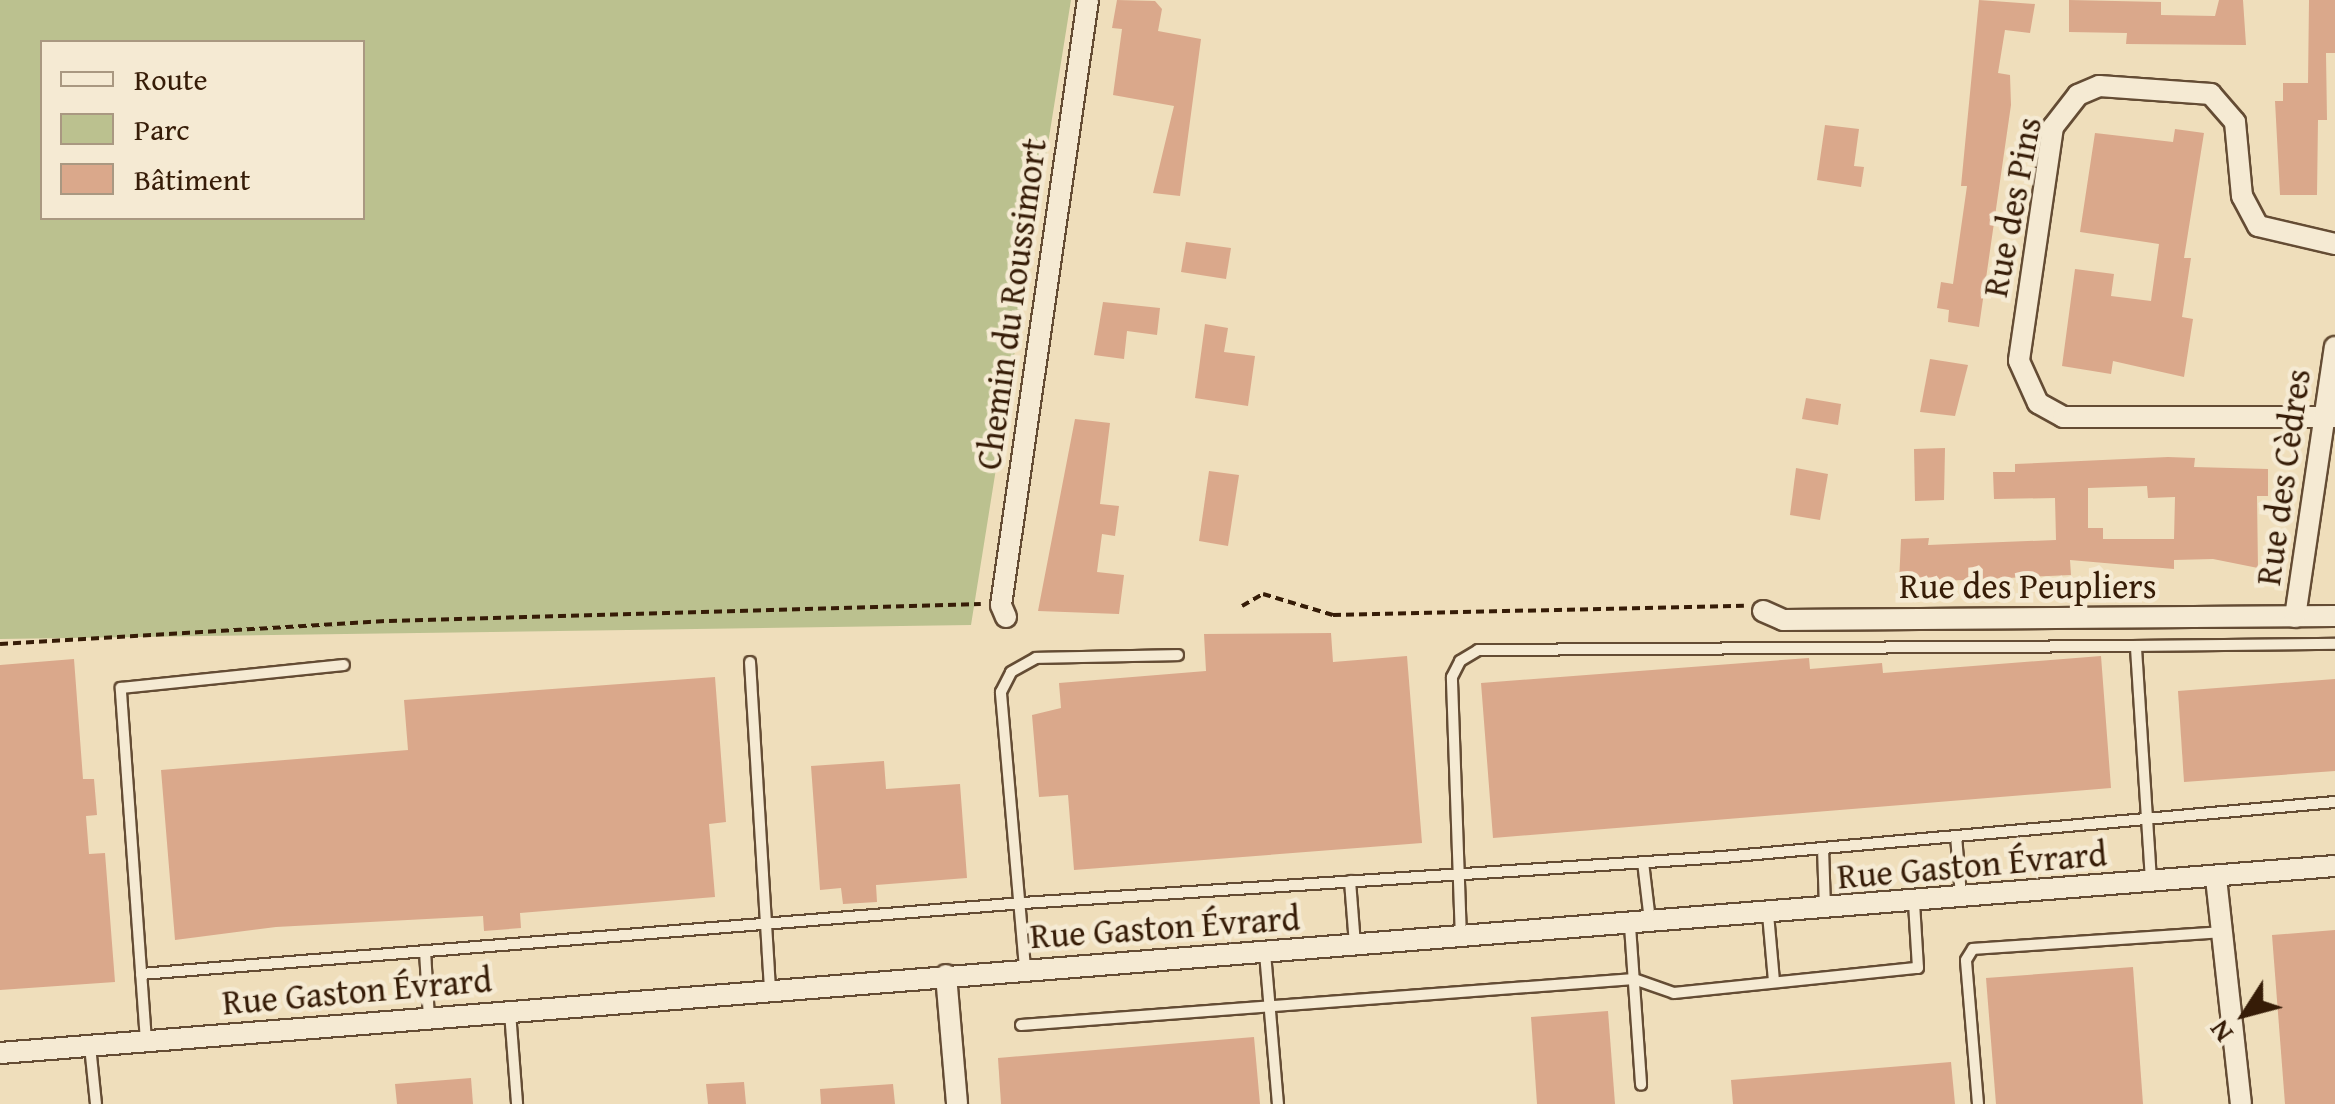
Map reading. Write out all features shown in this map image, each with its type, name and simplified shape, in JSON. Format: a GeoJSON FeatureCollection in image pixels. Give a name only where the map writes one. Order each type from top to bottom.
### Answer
{"type":"FeatureCollection","features":[{"type":"Feature","properties":{"kind":"street","name":"Chemin du Roussimort"},"geometry":{"type":"LineString","coordinates":[[1003,611],[1088,0]]}},
{"type":"Feature","properties":{"kind":"street","name":"Rue des Pins"},"geometry":{"type":"LineString","coordinates":[[2330,417],[2063,416],[2038,404],[2018,360],[2053,127],[2078,94],[2100,86],[2211,94],[2235,122],[2242,196],[2258,226],[2335,244]]}},
{"type":"Feature","properties":{"kind":"street","name":"Rue des Cèdres"},"geometry":{"type":"LineString","coordinates":[[2295,617],[2330,417],[2335,347]]}},
{"type":"Feature","properties":{"kind":"street","name":"Rue des Peupliers"},"geometry":{"type":"LineString","coordinates":[[1763,610],[1783,620],[2335,616]]}},
{"type":"Feature","properties":{"kind":"street","name":"Rue Gaston Évrard"},"geometry":{"type":"LineString","coordinates":[[0,1052],[1025,968],[1462,940],[2335,866]]}},
{"type":"Feature","properties":{"kind":"street"},"geometry":{"type":"LineString","coordinates":[[2216,878],[2241,1104]]}},
{"type":"Feature","properties":{"kind":"street"},"geometry":{"type":"LineString","coordinates":[[946,975],[957,1104]]}},
{"type":"Feature","properties":{"kind":"lane"},"geometry":{"type":"LineString","coordinates":[[1462,940],[1452,677],[1460,660],[1478,650],[2335,644]]}},
{"type":"Feature","properties":{"kind":"lane"},"geometry":{"type":"LineString","coordinates":[[2136,646],[2151,882]]}},
{"type":"Feature","properties":{"kind":"lane"},"geometry":{"type":"LineString","coordinates":[[1025,968],[1023,903],[1001,692],[1011,672],[1036,658],[1178,656]]}},
{"type":"Feature","properties":{"kind":"lane"},"geometry":{"type":"LineString","coordinates":[[750,662],[770,990]]}},
{"type":"Feature","properties":{"kind":"lane"},"geometry":{"type":"LineString","coordinates":[[146,1041],[122,688],[344,664]]}},
{"type":"Feature","properties":{"kind":"lane"},"geometry":{"type":"LineString","coordinates":[[141,974],[1023,903],[1823,848],[2335,802]]}},
{"type":"Feature","properties":{"kind":"lane"},"geometry":{"type":"LineString","coordinates":[[1956,836],[1961,898]]}},
{"type":"Feature","properties":{"kind":"lane"},"geometry":{"type":"LineString","coordinates":[[1823,848],[1825,909]]}},
{"type":"Feature","properties":{"kind":"lane"},"geometry":{"type":"LineString","coordinates":[[1642,1085],[1634,979],[1643,862]]}},
{"type":"Feature","properties":{"kind":"lane"},"geometry":{"type":"LineString","coordinates":[[1350,881],[1356,946]]}},
{"type":"Feature","properties":{"kind":"lane"},"geometry":{"type":"LineString","coordinates":[[1021,1026],[1634,979],[1674,993],[1918,968],[1914,902]]}},
{"type":"Feature","properties":{"kind":"lane"},"geometry":{"type":"LineString","coordinates":[[1768,914],[1774,981]]}},
{"type":"Feature","properties":{"kind":"lane"},"geometry":{"type":"LineString","coordinates":[[1978,1104],[1966,960],[1973,949],[2222,932]]}},
{"type":"Feature","properties":{"kind":"lane"},"geometry":{"type":"LineString","coordinates":[[425,951],[429,1018]]}},
{"type":"Feature","properties":{"kind":"lane"},"geometry":{"type":"LineString","coordinates":[[1266,952],[1278,1104]]}},
{"type":"Feature","properties":{"kind":"lane"},"geometry":{"type":"LineString","coordinates":[[510,1011],[517,1104]]}},
{"type":"Feature","properties":{"kind":"lane"},"geometry":{"type":"LineString","coordinates":[[90,1046],[96,1104]]}},
{"type":"Feature","properties":{"kind":"path"},"geometry":{"type":"LineString","coordinates":[[1242,606],[1275,594],[1333,615],[1740,605],[1763,610]]}},
{"type":"Feature","properties":{"kind":"path"},"geometry":{"type":"LineString","coordinates":[[0,644],[389,622],[1003,611]]}},
{"type":"Feature","properties":{"kind":"green space"},"geometry":{"type":"Polygon","coordinates":[[[0,0],[1071,0],[971,625],[0,639],[0,0]]]}},
{"type":"Feature","properties":{"kind":"building"},"geometry":{"type":"Polygon","coordinates":[[[1117,0],[1155,1],[1162,9],[1158,31],[1201,39],[1180,196],[1153,193],[1174,106],[1113,95],[1122,29],[1112,28],[1117,0]]]}},
{"type":"Feature","properties":{"kind":"building"},"geometry":{"type":"Polygon","coordinates":[[[1979,0],[2035,4],[2030,33],[2005,30],[1998,73],[2010,75],[2011,105],[1979,327],[1948,322],[1949,310],[1937,308],[1941,282],[1953,284],[1967,186],[1961,186],[1979,0]]]}},
{"type":"Feature","properties":{"kind":"building"},"geometry":{"type":"Polygon","coordinates":[[[2069,0],[2161,2],[2161,15],[2215,16],[2219,0],[2243,0],[2246,45],[2126,44],[2127,33],[2069,32],[2069,0]]]}},
{"type":"Feature","properties":{"kind":"building"},"geometry":{"type":"Polygon","coordinates":[[[2309,0],[2335,0],[2335,53],[2326,53],[2327,120],[2318,120],[2317,195],[2280,195],[2275,101],[2283,101],[2283,83],[2308,83],[2309,0]]]}},
{"type":"Feature","properties":{"kind":"building"},"geometry":{"type":"Polygon","coordinates":[[[1825,125],[1859,129],[1854,166],[1864,167],[1861,187],[1817,180],[1825,125]]]}},
{"type":"Feature","properties":{"kind":"building"},"geometry":{"type":"Polygon","coordinates":[[[2175,129],[2204,133],[2184,258],[2191,258],[2182,317],[2193,319],[2184,377],[2113,361],[2111,374],[2062,366],[2075,269],[2114,274],[2111,296],[2151,301],[2159,244],[2080,232],[2095,133],[2173,142],[2175,129]]]}},
{"type":"Feature","properties":{"kind":"building"},"geometry":{"type":"Polygon","coordinates":[[[1186,242],[1231,248],[1226,279],[1181,272],[1186,242]]]}},
{"type":"Feature","properties":{"kind":"building"},"geometry":{"type":"Polygon","coordinates":[[[1103,302],[1160,308],[1157,335],[1127,331],[1124,359],[1094,355],[1103,302]]]}},
{"type":"Feature","properties":{"kind":"building"},"geometry":{"type":"Polygon","coordinates":[[[1205,324],[1228,328],[1224,352],[1255,356],[1248,406],[1195,398],[1205,324]]]}},
{"type":"Feature","properties":{"kind":"building"},"geometry":{"type":"Polygon","coordinates":[[[1930,359],[1968,365],[1955,416],[1920,412],[1930,359]]]}},
{"type":"Feature","properties":{"kind":"building"},"geometry":{"type":"Polygon","coordinates":[[[1806,398],[1841,404],[1838,425],[1802,419],[1806,398]]]}},
{"type":"Feature","properties":{"kind":"building"},"geometry":{"type":"Polygon","coordinates":[[[1075,419],[1110,423],[1100,504],[1119,506],[1115,536],[1102,534],[1097,572],[1124,575],[1119,614],[1038,611],[1075,419]]]}},
{"type":"Feature","properties":{"kind":"building"},"geometry":{"type":"Polygon","coordinates":[[[1945,448],[1944,500],[1915,501],[1914,449],[1945,448]]]}},
{"type":"Feature","properties":{"kind":"building"},"geometry":{"type":"Polygon","coordinates":[[[2168,457],[2195,458],[2194,467],[2268,469],[2268,496],[2257,496],[2258,568],[2213,559],[2174,560],[2174,569],[2070,560],[2071,575],[1899,583],[1901,539],[1929,538],[1928,545],[2056,540],[2055,498],[1994,499],[1993,472],[2015,472],[2015,464],[2168,457]],[[2147,486],[2088,488],[2088,528],[2103,528],[2103,539],[2174,539],[2175,497],[2148,498],[2147,486]]]}},
{"type":"Feature","properties":{"kind":"building"},"geometry":{"type":"Polygon","coordinates":[[[1796,468],[1828,474],[1820,520],[1790,515],[1796,468]]]}},
{"type":"Feature","properties":{"kind":"building"},"geometry":{"type":"Polygon","coordinates":[[[1209,471],[1239,475],[1228,546],[1199,541],[1209,471]]]}},
{"type":"Feature","properties":{"kind":"building"},"geometry":{"type":"Polygon","coordinates":[[[1331,633],[1333,662],[1407,656],[1422,843],[1074,870],[1068,795],[1039,797],[1032,715],[1061,708],[1059,683],[1206,671],[1204,634],[1331,633]]]}},
{"type":"Feature","properties":{"kind":"building"},"geometry":{"type":"Polygon","coordinates":[[[2101,656],[2111,788],[1493,838],[1481,683],[1809,658],[1810,669],[1882,663],[1883,673],[2101,656]]]}},
{"type":"Feature","properties":{"kind":"building"},"geometry":{"type":"Polygon","coordinates":[[[74,659],[83,779],[94,779],[97,815],[86,816],[89,854],[105,853],[115,982],[0,990],[0,665],[74,659]]]}},
{"type":"Feature","properties":{"kind":"building"},"geometry":{"type":"Polygon","coordinates":[[[715,677],[726,822],[709,824],[715,897],[520,913],[521,928],[484,931],[483,916],[276,927],[175,940],[161,770],[408,750],[404,700],[715,677]]]}},
{"type":"Feature","properties":{"kind":"building"},"geometry":{"type":"Polygon","coordinates":[[[2335,679],[2335,771],[2184,782],[2178,691],[2335,679]]]}},
{"type":"Feature","properties":{"kind":"building"},"geometry":{"type":"Polygon","coordinates":[[[884,761],[886,789],[960,784],[967,878],[876,885],[877,902],[843,904],[841,888],[820,890],[811,766],[884,761]]]}},
{"type":"Feature","properties":{"kind":"building"},"geometry":{"type":"Polygon","coordinates":[[[2335,930],[2335,1104],[2285,1104],[2272,935],[2335,930]]]}},
{"type":"Feature","properties":{"kind":"building"},"geometry":{"type":"Polygon","coordinates":[[[2133,967],[2143,1104],[1996,1104],[1986,978],[2133,967]]]}},
{"type":"Feature","properties":{"kind":"building"},"geometry":{"type":"Polygon","coordinates":[[[1608,1011],[1615,1104],[1537,1104],[1531,1017],[1608,1011]]]}},
{"type":"Feature","properties":{"kind":"building"},"geometry":{"type":"Polygon","coordinates":[[[1254,1037],[1260,1104],[1001,1104],[998,1058],[1254,1037]]]}},
{"type":"Feature","properties":{"kind":"building"},"geometry":{"type":"Polygon","coordinates":[[[1951,1062],[1955,1104],[1733,1104],[1731,1080],[1951,1062]]]}},
{"type":"Feature","properties":{"kind":"building"},"geometry":{"type":"Polygon","coordinates":[[[471,1078],[473,1104],[397,1104],[395,1084],[471,1078]]]}},
{"type":"Feature","properties":{"kind":"building"},"geometry":{"type":"Polygon","coordinates":[[[744,1082],[746,1104],[708,1104],[706,1084],[744,1082]]]}},
{"type":"Feature","properties":{"kind":"building"},"geometry":{"type":"Polygon","coordinates":[[[893,1084],[895,1104],[821,1104],[820,1089],[893,1084]]]}}]}
